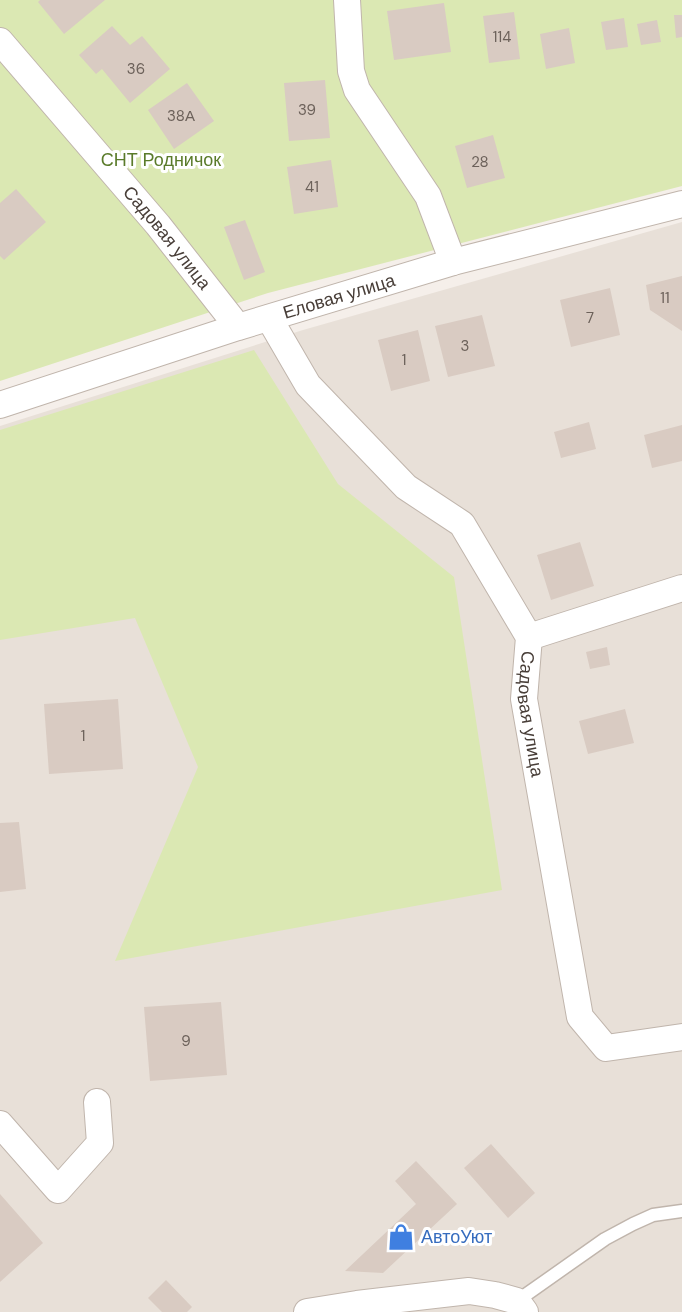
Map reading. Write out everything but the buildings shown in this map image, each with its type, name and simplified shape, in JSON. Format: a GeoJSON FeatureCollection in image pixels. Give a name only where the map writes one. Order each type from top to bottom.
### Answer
{"type":"FeatureCollection","features":[{"type":"Feature","properties":{"kind":"street"},"geometry":{"type":"LineString","coordinates":[[347,0],[351,71],[357,90],[428,196],[453,261]]}},
{"type":"Feature","properties":{"kind":"street","name":"Садовая улица"},"geometry":{"type":"LineString","coordinates":[[0,41],[158,225],[238,327]]}},
{"type":"Feature","properties":{"kind":"street","name":"Еловая улица"},"geometry":{"type":"LineString","coordinates":[[0,405],[238,327],[453,261],[682,204]]}},
{"type":"Feature","properties":{"kind":"street","name":"Садовая улица"},"geometry":{"type":"LineString","coordinates":[[269,318],[308,385],[406,487],[462,524],[529,637],[524,699],[580,1017],[606,1047],[682,1036]]}},
{"type":"Feature","properties":{"kind":"street"},"geometry":{"type":"LineString","coordinates":[[529,637],[682,588]]}},
{"type":"Feature","properties":{"kind":"street"},"geometry":{"type":"LineString","coordinates":[[0,1124],[58,1190],[100,1143],[97,1102]]}},
{"type":"Feature","properties":{"kind":"street"},"geometry":{"type":"LineString","coordinates":[[307,1312],[357,1304],[469,1292],[495,1295],[521,1307]]}},
{"type":"Feature","properties":{"kind":"lane"},"geometry":{"type":"LineString","coordinates":[[521,1307],[605,1239],[653,1215],[682,1211]]}},
{"type":"Feature","properties":{"kind":"shaded area"},"geometry":{"type":"Polygon","coordinates":[[[682,222],[682,1312],[0,1312],[0,426],[303,330],[682,222]]]}},
{"type":"Feature","properties":{"kind":"green space","name":"СНТ Родничок"},"geometry":{"type":"Polygon","coordinates":[[[0,0],[682,0],[682,186],[268,293],[0,381],[0,0]]]}},
{"type":"Feature","properties":{"kind":"green space"},"geometry":{"type":"Polygon","coordinates":[[[254,350],[338,484],[454,577],[502,890],[115,961],[198,767],[135,618],[0,640],[0,430],[254,350]]]}},
{"type":"Feature","properties":{"kind":"place","name":"АвтоУют"},"geometry":{"type":"Point","coordinates":[401,1237]}}]}
